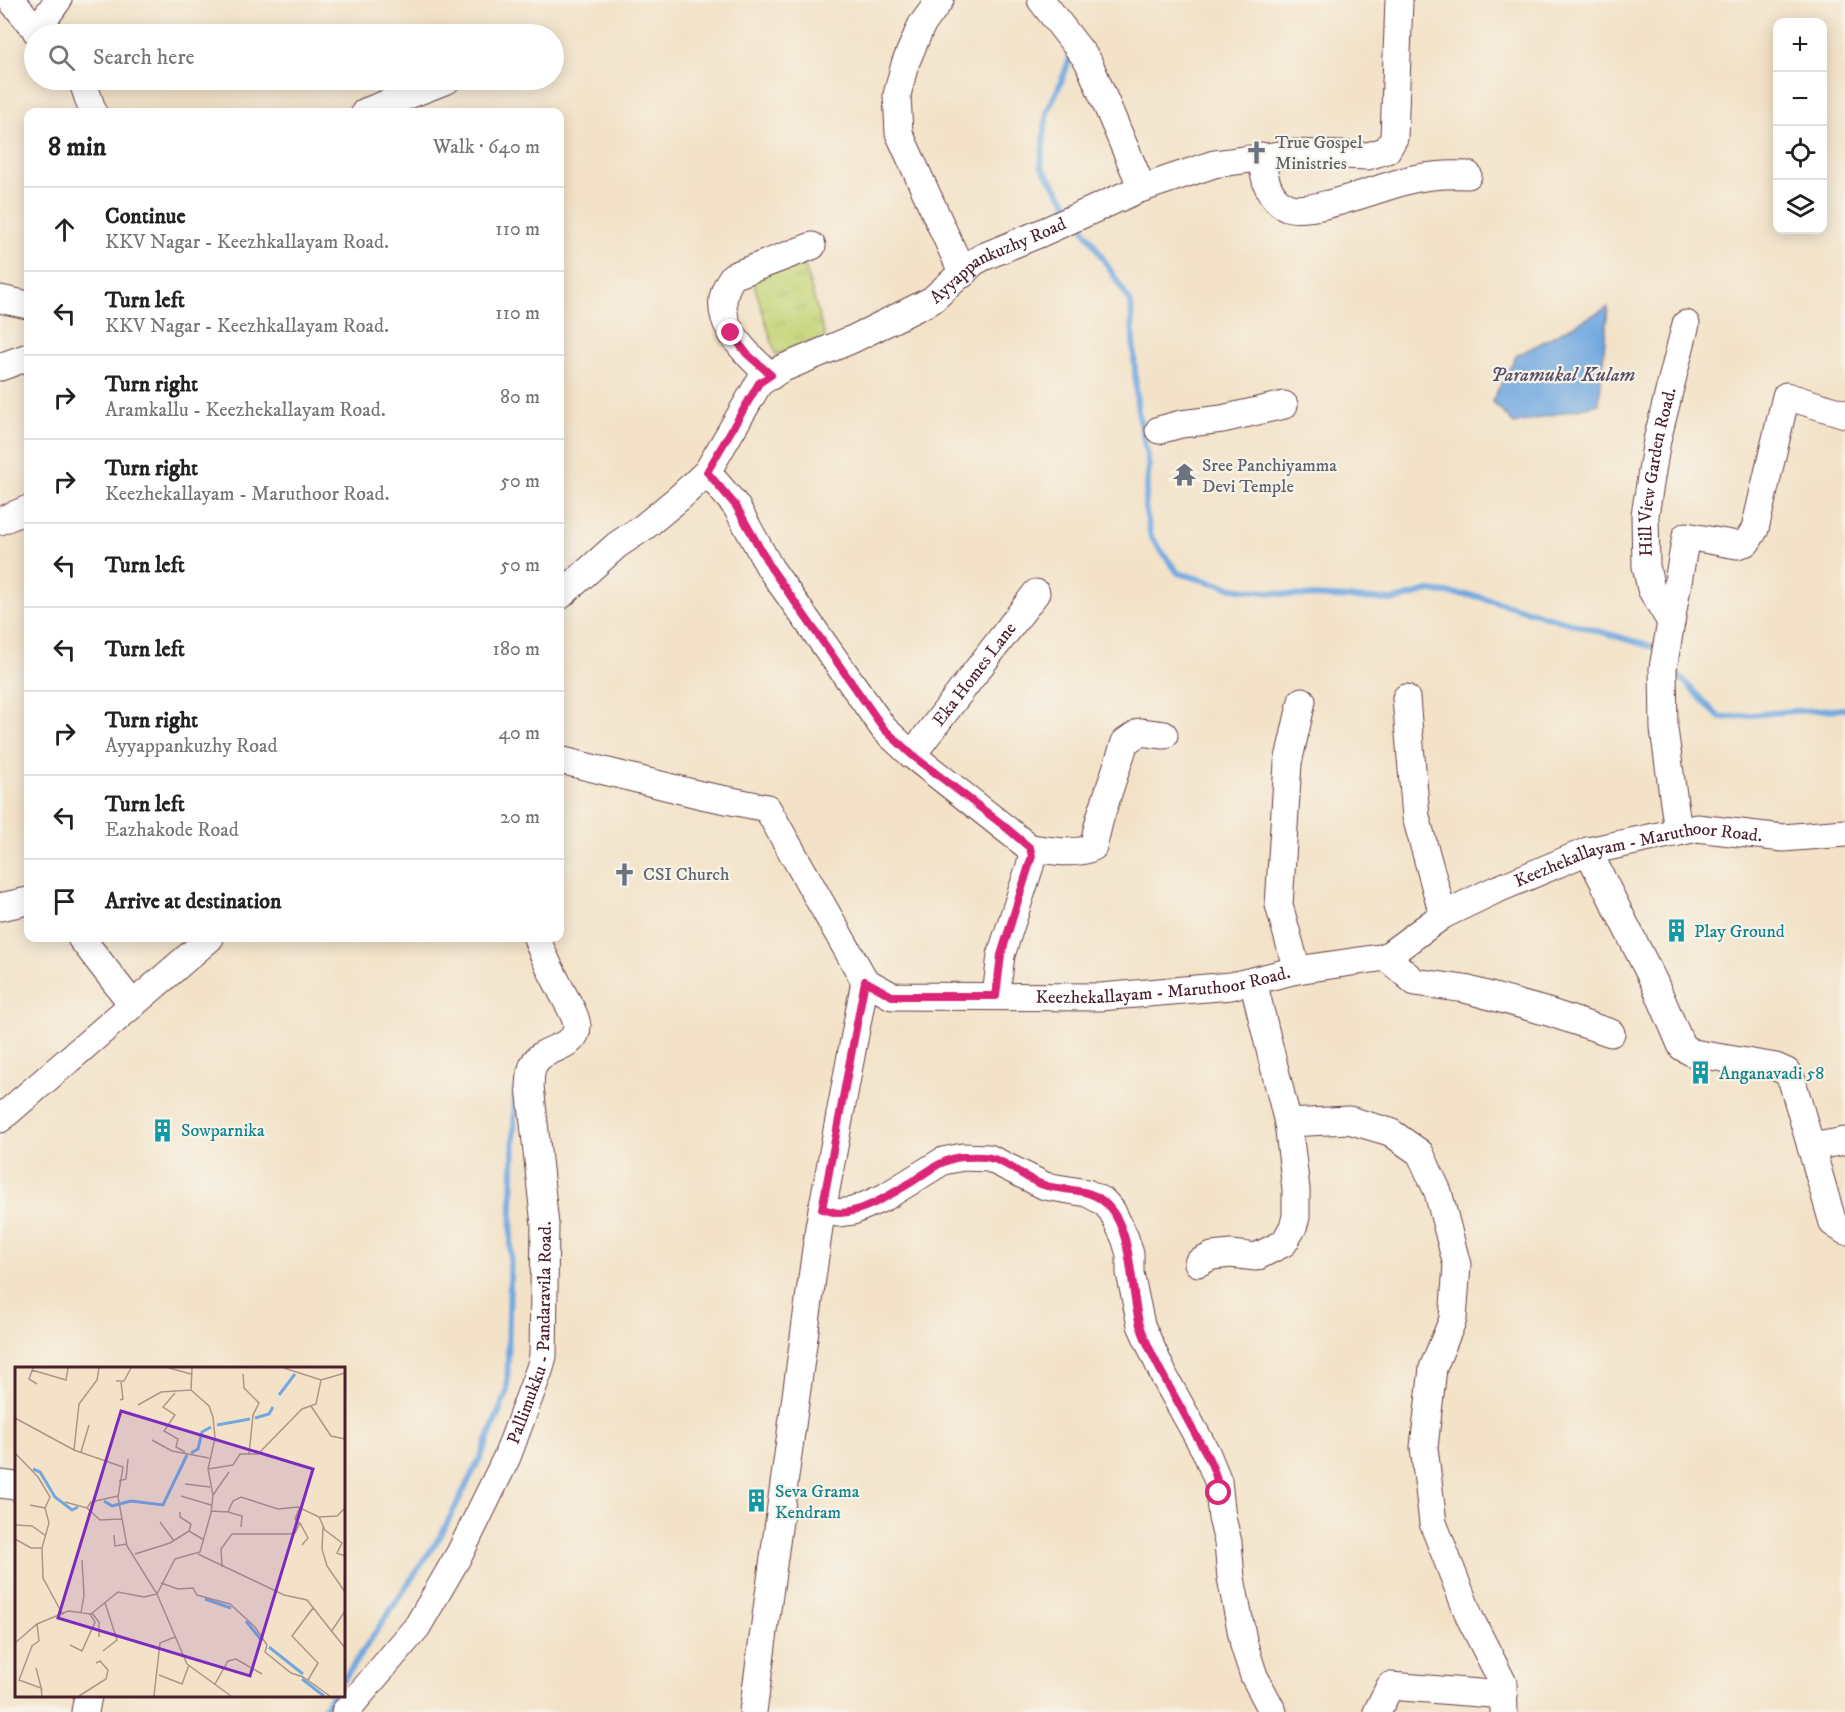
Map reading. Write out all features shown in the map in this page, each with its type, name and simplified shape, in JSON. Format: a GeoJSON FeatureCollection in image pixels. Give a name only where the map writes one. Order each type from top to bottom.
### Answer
{"type":"FeatureCollection","features":[{"type":"Feature","properties":{"kind":"street"},"geometry":{"type":"LineString","coordinates":[[10,0],[30,24]]}},
{"type":"Feature","properties":{"kind":"street"},"geometry":{"type":"LineString","coordinates":[[43,24],[58,0]]}},
{"type":"Feature","properties":{"kind":"street"},"geometry":{"type":"LineString","coordinates":[[940,0],[921,27],[905,64],[897,95],[899,133],[963,274]]}},
{"type":"Feature","properties":{"kind":"street"},"geometry":{"type":"LineString","coordinates":[[1041,0],[1088,61],[1142,188]]}},
{"type":"Feature","properties":{"kind":"street","name":"Ayyappankuzhy Road"},"geometry":{"type":"LineString","coordinates":[[564,592],[617,545],[673,504],[707,472],[759,383],[781,369],[853,339],[932,300],[974,262],[983,257],[1142,188],[1214,164],[1294,153],[1368,156],[1387,150],[1394,138],[1400,0]]}},
{"type":"Feature","properties":{"kind":"street"},"geometry":{"type":"LineString","coordinates":[[85,90],[92,108]]}},
{"type":"Feature","properties":{"kind":"street"},"geometry":{"type":"LineString","coordinates":[[374,108],[421,90]]}},
{"type":"Feature","properties":{"kind":"street"},"geometry":{"type":"LineString","coordinates":[[1261,156],[1273,198],[1298,209],[1333,202],[1412,179],[1441,175],[1468,175]]}},
{"type":"Feature","properties":{"kind":"street"},"geometry":{"type":"LineString","coordinates":[[771,375],[747,354],[731,333],[724,314],[722,299],[726,286],[733,276],[813,246]]}},
{"type":"Feature","properties":{"kind":"street"},"geometry":{"type":"LineString","coordinates":[[0,299],[24,303]]}},
{"type":"Feature","properties":{"kind":"street","name":"Hill View Garden Road."},"geometry":{"type":"LineString","coordinates":[[1671,622],[1651,589],[1646,566],[1645,515],[1657,440],[1686,324]]}},
{"type":"Feature","properties":{"kind":"street"},"geometry":{"type":"LineString","coordinates":[[0,367],[24,358]]}},
{"type":"Feature","properties":{"kind":"street"},"geometry":{"type":"LineString","coordinates":[[1678,832],[1664,729],[1663,668],[1686,536],[1737,545],[1747,542],[1755,529],[1786,396],[1845,414]]}},
{"type":"Feature","properties":{"kind":"street"},"geometry":{"type":"LineString","coordinates":[[1159,430],[1284,405]]}},
{"type":"Feature","properties":{"kind":"street"},"geometry":{"type":"LineString","coordinates":[[707,472],[736,506],[771,568],[884,729],[912,755],[1030,848],[1069,851],[1087,850],[1093,847],[1125,742],[1140,732],[1164,735]]}},
{"type":"Feature","properties":{"kind":"street"},"geometry":{"type":"LineString","coordinates":[[0,522],[24,511]]}},
{"type":"Feature","properties":{"kind":"street","name":"Eka Homes Lane"},"geometry":{"type":"LineString","coordinates":[[912,755],[1036,593]]}},
{"type":"Feature","properties":{"kind":"street"},"geometry":{"type":"LineString","coordinates":[[1406,698],[1416,817],[1443,915]]}},
{"type":"Feature","properties":{"kind":"street"},"geometry":{"type":"LineString","coordinates":[[1297,970],[1279,904],[1288,763],[1302,701]]}},
{"type":"Feature","properties":{"kind":"street"},"geometry":{"type":"LineString","coordinates":[[564,761],[701,795],[767,808],[865,981],[822,1209],[753,1712]]}},
{"type":"Feature","properties":{"kind":"street","name":"Keezhekallayam - Maruthoor Road."},"geometry":{"type":"LineString","coordinates":[[865,981],[892,996],[1100,996],[1231,986],[1297,970],[1386,957],[1443,915],[1588,851],[1697,828],[1783,838],[1845,833]]}},
{"type":"Feature","properties":{"kind":"street"},"geometry":{"type":"LineString","coordinates":[[996,996],[1001,955],[1030,866],[1032,856],[1030,848]]}},
{"type":"Feature","properties":{"kind":"street"},"geometry":{"type":"LineString","coordinates":[[1588,851],[1654,982],[1682,1047],[1693,1053],[1776,1067],[1787,1072],[1792,1081],[1833,1223],[1845,1231]]}},
{"type":"Feature","properties":{"kind":"street"},"geometry":{"type":"LineString","coordinates":[[0,907],[24,903]]}},
{"type":"Feature","properties":{"kind":"street"},"geometry":{"type":"LineString","coordinates":[[84,942],[133,1005]]}},
{"type":"Feature","properties":{"kind":"street"},"geometry":{"type":"LineString","coordinates":[[0,1119],[205,942]]}},
{"type":"Feature","properties":{"kind":"street","name":"Pallimukku - Pandaravila Road."},"geometry":{"type":"LineString","coordinates":[[345,1712],[417,1627],[460,1553],[507,1457],[540,1368],[543,1356],[545,1225],[531,1077],[534,1063],[539,1057],[565,1044],[574,1037],[577,1028],[573,1014],[542,954],[538,942]]}},
{"type":"Feature","properties":{"kind":"street"},"geometry":{"type":"LineString","coordinates":[[1386,957],[1415,982],[1464,989],[1548,1011],[1611,1032]]}},
{"type":"Feature","properties":{"kind":"street"},"geometry":{"type":"LineString","coordinates":[[1198,1263],[1212,1256],[1231,1254],[1256,1257],[1284,1243],[1296,1217],[1296,1189],[1288,1123],[1253,981]]}},
{"type":"Feature","properties":{"kind":"street"},"geometry":{"type":"LineString","coordinates":[[1288,1123],[1349,1120],[1390,1132],[1420,1153],[1438,1191],[1457,1265],[1453,1319],[1433,1368],[1424,1447],[1433,1523],[1470,1618],[1503,1683],[1504,1704],[1390,1686],[1377,1712]]}},
{"type":"Feature","properties":{"kind":"street"},"geometry":{"type":"LineString","coordinates":[[1811,1147],[1845,1141]]}},
{"type":"Feature","properties":{"kind":"street"},"geometry":{"type":"LineString","coordinates":[[822,1209],[837,1213],[853,1211],[885,1197],[943,1161],[963,1157],[989,1158],[1045,1186],[1087,1193],[1104,1202],[1112,1211],[1130,1254],[1130,1273],[1140,1325],[1165,1378],[1206,1452],[1218,1481],[1222,1518],[1228,1542],[1231,1578],[1244,1645],[1254,1676],[1273,1712]]}},
{"type":"Feature","properties":{"kind":"street"},"geometry":{"type":"LineString","coordinates":[[0,1484],[15,1486]]}},
{"type":"Feature","properties":{"kind":"street"},"geometry":{"type":"LineString","coordinates":[[85,1712],[88,1697]]}},
{"type":"Feature","properties":{"kind":"green space"},"geometry":{"type":"Polygon","coordinates":[[[802,256],[825,337],[776,355],[752,278],[802,256]]]}},
{"type":"Feature","properties":{"kind":"water","name":"Paramukal Kulam"},"geometry":{"type":"Polygon","coordinates":[[[1608,307],[1599,404],[1514,424],[1492,401],[1516,356],[1608,307]]]}},
{"type":"Feature","properties":{"kind":"waterway"},"geometry":{"type":"LineString","coordinates":[[1072,53],[1047,112],[1041,166],[1072,210]]}},
{"type":"Feature","properties":{"kind":"waterway"},"geometry":{"type":"LineString","coordinates":[[1081,224],[1131,303],[1137,406],[1149,466],[1145,507],[1151,537],[1178,573],[1232,588],[1290,595],[1394,600],[1429,591],[1476,596],[1650,646]]}},
{"type":"Feature","properties":{"kind":"waterway"},"geometry":{"type":"LineString","coordinates":[[1678,675],[1720,718],[1845,709]]}},
{"type":"Feature","properties":{"kind":"waterway"},"geometry":{"type":"LineString","coordinates":[[345,1678],[441,1535],[481,1456],[507,1392],[515,1090]]}},
{"type":"Feature","properties":{"kind":"waterway"},"geometry":{"type":"LineString","coordinates":[[321,1712],[331,1697]]}},
{"type":"Feature","properties":{"kind":"place","name":"True Gospel Ministries"},"geometry":{"type":"Point","coordinates":[1257,152]}},
{"type":"Feature","properties":{"kind":"place","name":"Sree Panchiyamma Devi Temple"},"geometry":{"type":"Point","coordinates":[1184,475]}},
{"type":"Feature","properties":{"kind":"place","name":"CSI Church"},"geometry":{"type":"Point","coordinates":[625,874]}},
{"type":"Feature","properties":{"kind":"place","name":"Play Ground"},"geometry":{"type":"Point","coordinates":[1676,931]}},
{"type":"Feature","properties":{"kind":"place","name":"Anganavadi 58"},"geometry":{"type":"Point","coordinates":[1701,1073]}},
{"type":"Feature","properties":{"kind":"place","name":"Sowparnika"},"geometry":{"type":"Point","coordinates":[163,1130]}},
{"type":"Feature","properties":{"kind":"place","name":"Seva Grama Kendram"},"geometry":{"type":"Point","coordinates":[757,1501]}},
{"type":"Feature","properties":{"kind":"route"},"geometry":{"type":"LineString","coordinates":[[731,333],[747,354],[771,375],[759,383],[707,472],[736,506],[771,568],[884,729],[912,755],[1030,848],[1032,856],[1001,955],[996,996],[892,996],[865,981],[822,1209],[837,1213],[853,1211],[885,1197],[943,1161],[963,1157],[989,1158],[1045,1186],[1087,1193],[1104,1202],[1112,1211],[1130,1254],[1130,1273],[1140,1325],[1165,1378],[1206,1452],[1218,1481],[1219,1493]]}}]}
